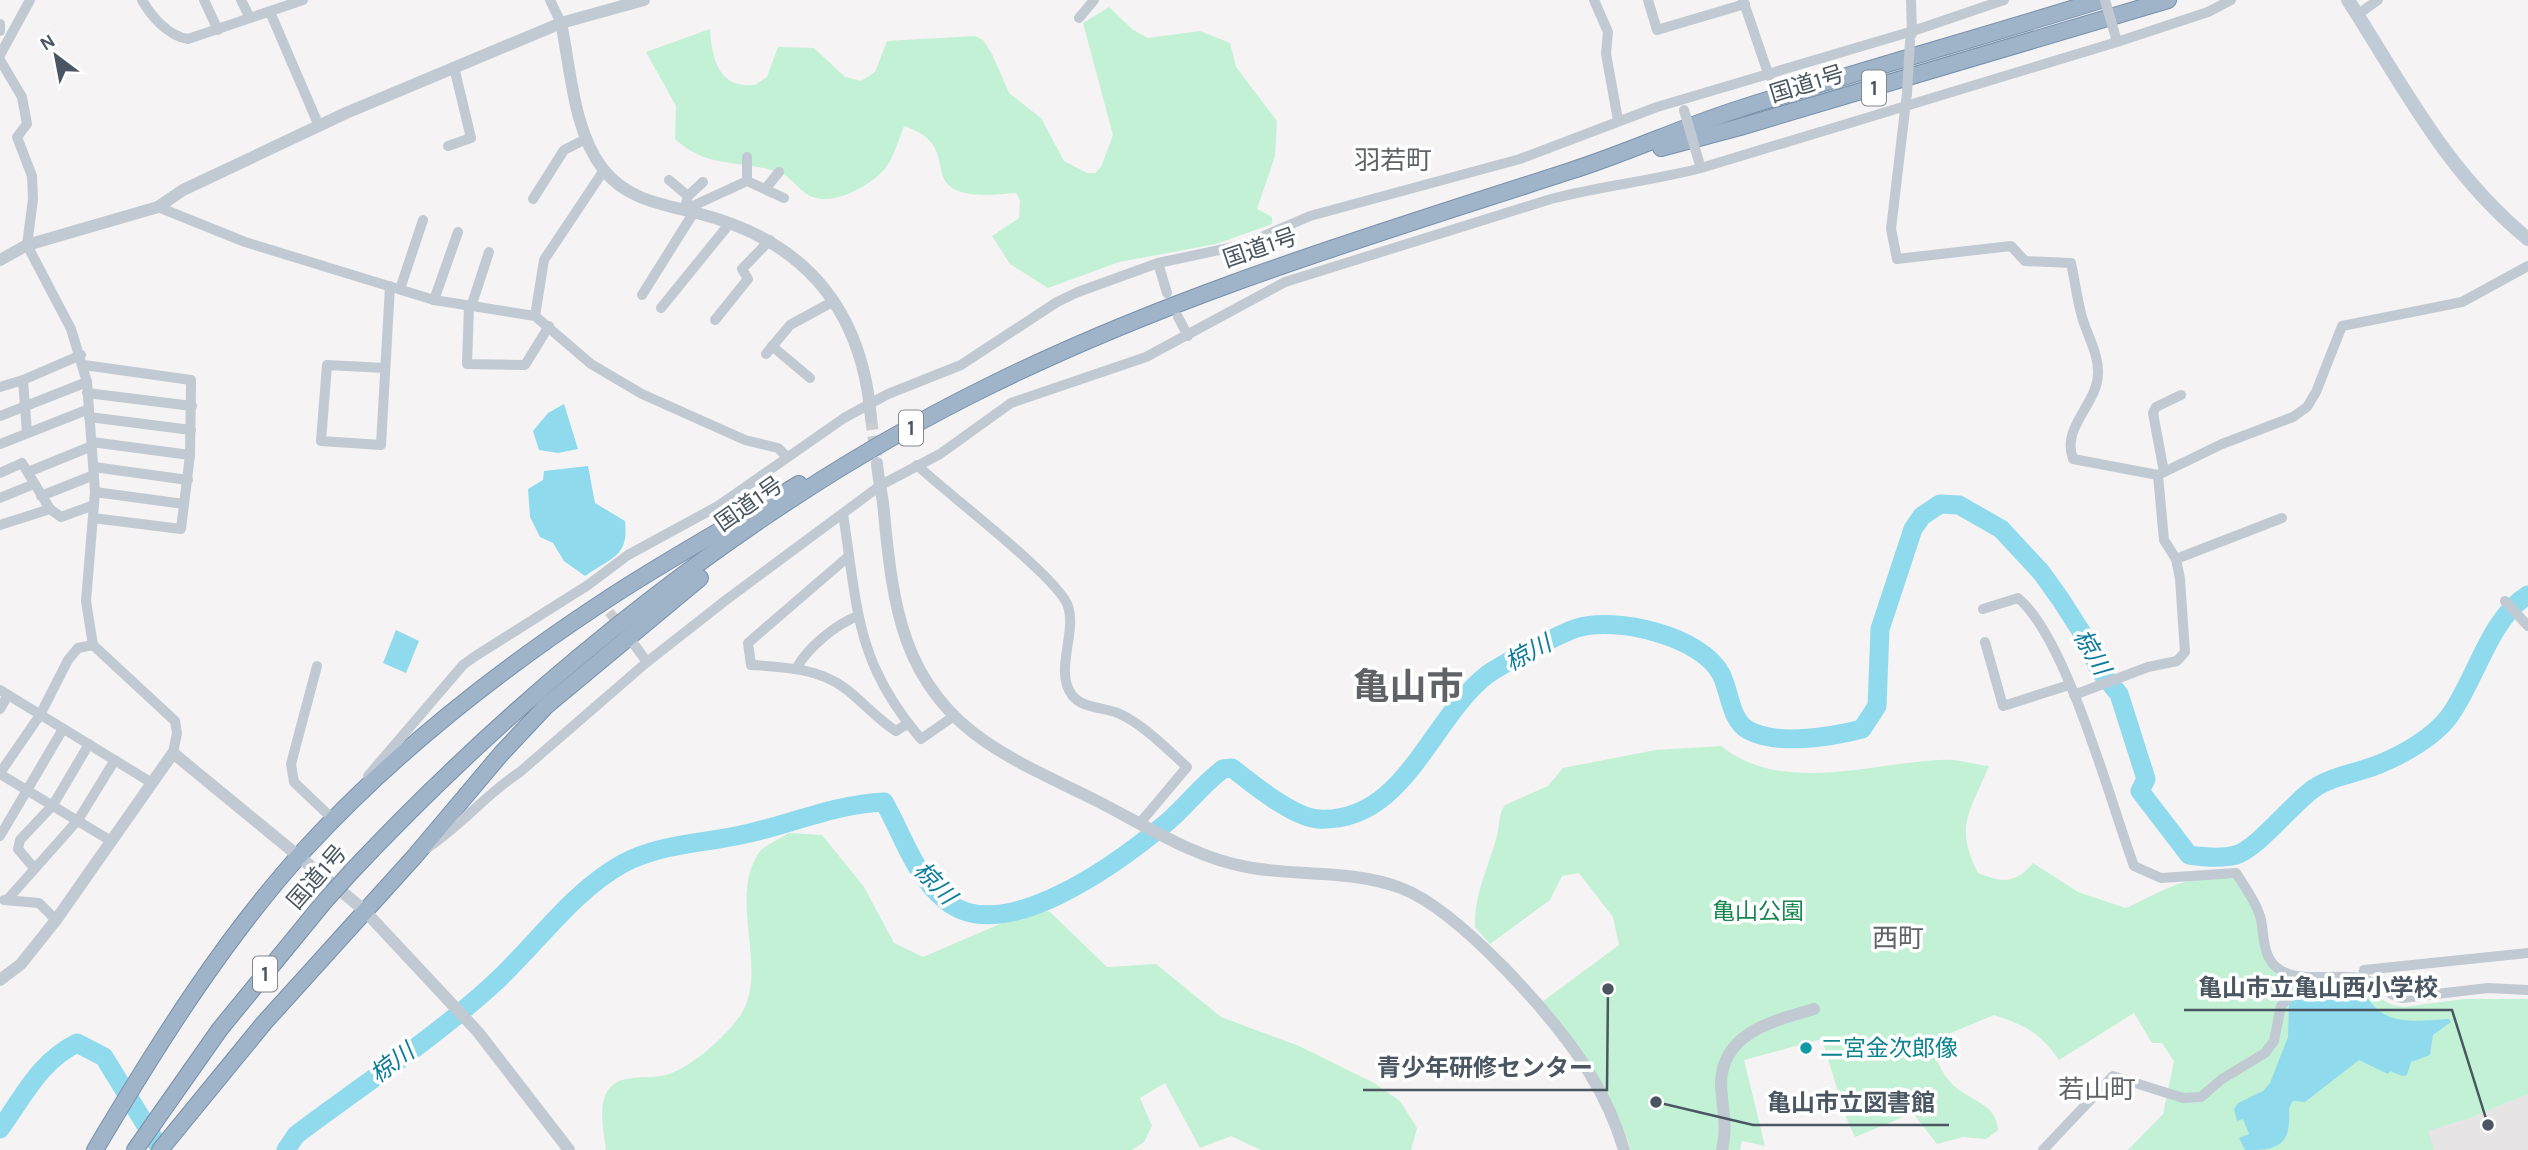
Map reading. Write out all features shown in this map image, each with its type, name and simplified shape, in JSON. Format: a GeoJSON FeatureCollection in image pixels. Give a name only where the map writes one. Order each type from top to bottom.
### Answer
{"type":"FeatureCollection","features":[{"type":"Feature","properties":{"kind":"highway","name":"国道1号"},"geometry":{"type":"LineString","coordinates":[[135,1150],[207,1047],[324,902],[444,777],[524,703],[622,622],[773,513],[911,428],[988,386],[1126,323],[1343,244],[1577,169],[1735,110],[2103,0]]}},
{"type":"Feature","properties":{"kind":"highway","name":"国道1号"},"geometry":{"type":"LineString","coordinates":[[1577,169],[1740,127],[2168,0]]}},
{"type":"Feature","properties":{"kind":"highway","name":"1"},"geometry":{"type":"LineString","coordinates":[[361,792],[477,692],[601,603],[855,450],[880,437],[911,428]]}},
{"type":"Feature","properties":{"kind":"highway","name":"1"},"geometry":{"type":"LineString","coordinates":[[415,856],[501,754],[546,706],[622,640],[770,524],[773,513]]}},
{"type":"Feature","properties":{"kind":"highway"},"geometry":{"type":"LineString","coordinates":[[95,1150],[231,939],[301,855],[361,792]]}},
{"type":"Feature","properties":{"kind":"highway"},"geometry":{"type":"LineString","coordinates":[[160,1150],[229,1064],[415,856]]}},
{"type":"Feature","properties":{"kind":"main road"},"geometry":{"type":"LineString","coordinates":[[2348,0],[2410,101],[2461,174],[2528,239]]}},
{"type":"Feature","properties":{"kind":"street"},"geometry":{"type":"LineString","coordinates":[[0,55],[30,0]]}},
{"type":"Feature","properties":{"kind":"street"},"geometry":{"type":"LineString","coordinates":[[142,0],[158,22],[181,38],[197,38],[270,12],[280,4],[303,0]]}},
{"type":"Feature","properties":{"kind":"street"},"geometry":{"type":"LineString","coordinates":[[204,0],[218,30]]}},
{"type":"Feature","properties":{"kind":"street"},"geometry":{"type":"LineString","coordinates":[[241,0],[250,18]]}},
{"type":"Feature","properties":{"kind":"street"},"geometry":{"type":"LineString","coordinates":[[550,0],[561,23],[586,139],[604,170],[621,186],[640,197],[730,223],[770,240],[803,265],[834,301],[860,352],[871,418]]}},
{"type":"Feature","properties":{"kind":"street"},"geometry":{"type":"LineString","coordinates":[[0,260],[27,245],[158,207],[184,190],[319,126],[454,67],[561,23],[644,0]]}},
{"type":"Feature","properties":{"kind":"street"},"geometry":{"type":"LineString","coordinates":[[1079,18],[1094,0]]}},
{"type":"Feature","properties":{"kind":"street"},"geometry":{"type":"LineString","coordinates":[[1594,0],[1608,32],[1606,54],[1618,120]]}},
{"type":"Feature","properties":{"kind":"street"},"geometry":{"type":"LineString","coordinates":[[1648,0],[1657,30],[1744,2],[1769,76]]}},
{"type":"Feature","properties":{"kind":"street"},"geometry":{"type":"LineString","coordinates":[[1911,0],[1912,36],[1907,93],[1903,108],[1905,118],[1891,229],[1896,259],[2011,246],[2025,261],[2071,263],[2081,314],[2099,372],[2097,383],[2070,437],[2068,447],[2073,459],[2161,473],[2222,444],[2293,417],[2307,407],[2342,326],[2462,302],[2528,265]]}},
{"type":"Feature","properties":{"kind":"street"},"geometry":{"type":"LineString","coordinates":[[361,792],[369,775],[463,665],[588,585],[628,555],[729,499],[786,456],[870,403],[961,365],[1057,302],[1158,263],[1223,251],[1310,216],[1520,159],[1618,120],[1683,105],[1769,76],[1912,36],[2004,0]]}},
{"type":"Feature","properties":{"kind":"street"},"geometry":{"type":"LineString","coordinates":[[2103,0],[2116,40]]}},
{"type":"Feature","properties":{"kind":"street"},"geometry":{"type":"LineString","coordinates":[[415,856],[456,829],[500,785],[520,772],[647,662],[881,485],[950,447],[1011,403],[1105,373],[1188,336],[1286,282],[1353,264],[1457,226],[1589,189],[1637,184],[1903,108],[2208,12],[2231,0]]}},
{"type":"Feature","properties":{"kind":"street"},"geometry":{"type":"LineString","coordinates":[[2357,15],[2378,0]]}},
{"type":"Feature","properties":{"kind":"street"},"geometry":{"type":"LineString","coordinates":[[270,12],[319,126]]}},
{"type":"Feature","properties":{"kind":"street"},"geometry":{"type":"LineString","coordinates":[[0,24],[0,31]]}},
{"type":"Feature","properties":{"kind":"street"},"geometry":{"type":"LineString","coordinates":[[0,60],[26,108],[27,124],[17,137],[32,176],[33,200],[27,245],[71,329],[82,360],[87,387],[95,492],[86,601],[93,645],[176,721],[177,733],[173,753],[56,920],[21,964],[0,980]]}},
{"type":"Feature","properties":{"kind":"street"},"geometry":{"type":"LineString","coordinates":[[448,146],[471,138],[454,67]]}},
{"type":"Feature","properties":{"kind":"street"},"geometry":{"type":"LineString","coordinates":[[1683,105],[1700,165]]}},
{"type":"Feature","properties":{"kind":"street"},"geometry":{"type":"LineString","coordinates":[[533,199],[564,150],[586,139]]}},
{"type":"Feature","properties":{"kind":"street"},"geometry":{"type":"LineString","coordinates":[[747,157],[747,181]]}},
{"type":"Feature","properties":{"kind":"street"},"geometry":{"type":"LineString","coordinates":[[535,316],[544,260],[604,170]]}},
{"type":"Feature","properties":{"kind":"street"},"geometry":{"type":"LineString","coordinates":[[765,188],[779,172]]}},
{"type":"Feature","properties":{"kind":"street"},"geometry":{"type":"LineString","coordinates":[[642,295],[689,211],[688,196],[669,180]]}},
{"type":"Feature","properties":{"kind":"street"},"geometry":{"type":"LineString","coordinates":[[689,211],[747,181],[784,198]]}},
{"type":"Feature","properties":{"kind":"street"},"geometry":{"type":"LineString","coordinates":[[688,196],[703,182]]}},
{"type":"Feature","properties":{"kind":"street"},"geometry":{"type":"LineString","coordinates":[[158,207],[245,242],[434,300],[535,316],[591,364],[642,394],[745,440],[778,448],[786,456]]}},
{"type":"Feature","properties":{"kind":"street"},"geometry":{"type":"LineString","coordinates":[[385,368],[327,365],[321,441],[380,445],[385,368],[395,288],[423,220]]}},
{"type":"Feature","properties":{"kind":"street"},"geometry":{"type":"LineString","coordinates":[[662,308],[730,223]]}},
{"type":"Feature","properties":{"kind":"street"},"geometry":{"type":"LineString","coordinates":[[434,300],[458,232]]}},
{"type":"Feature","properties":{"kind":"street"},"geometry":{"type":"LineString","coordinates":[[715,320],[748,279],[742,269],[770,240]]}},
{"type":"Feature","properties":{"kind":"street"},"geometry":{"type":"LineString","coordinates":[[489,252],[470,307],[467,364],[513,367],[525,365],[549,326]]}},
{"type":"Feature","properties":{"kind":"street"},"geometry":{"type":"LineString","coordinates":[[1158,263],[1167,293]]}},
{"type":"Feature","properties":{"kind":"street"},"geometry":{"type":"LineString","coordinates":[[810,378],[769,350],[790,325],[834,301]]}},
{"type":"Feature","properties":{"kind":"street"},"geometry":{"type":"LineString","coordinates":[[1178,317],[1188,336]]}},
{"type":"Feature","properties":{"kind":"street"},"geometry":{"type":"LineString","coordinates":[[0,387],[82,360],[191,380],[190,455],[181,529],[93,518]]}},
{"type":"Feature","properties":{"kind":"street"},"geometry":{"type":"LineString","coordinates":[[23,380],[27,433]]}},
{"type":"Feature","properties":{"kind":"street"},"geometry":{"type":"LineString","coordinates":[[0,416],[87,387],[192,406]]}},
{"type":"Feature","properties":{"kind":"street"},"geometry":{"type":"LineString","coordinates":[[1985,642],[2003,706],[2092,687],[2124,675],[2177,661],[2185,652],[2176,559],[2164,540],[2161,473],[2152,413],[2156,407],[2182,395]]}},
{"type":"Feature","properties":{"kind":"street"},"geometry":{"type":"LineString","coordinates":[[0,444],[89,413],[191,430]]}},
{"type":"Feature","properties":{"kind":"street"},"geometry":{"type":"LineString","coordinates":[[28,472],[92,444],[190,455]]}},
{"type":"Feature","properties":{"kind":"street"},"geometry":{"type":"LineString","coordinates":[[877,463],[893,593],[904,636],[922,677],[954,716],[996,749],[1209,856],[1247,867],[1367,878],[1401,888],[1433,904],[1479,945],[1574,1049],[1605,1099],[1624,1150]]}},
{"type":"Feature","properties":{"kind":"street"},"geometry":{"type":"LineString","coordinates":[[0,472],[22,464],[50,509],[61,517],[94,505]]}},
{"type":"Feature","properties":{"kind":"street"},"geometry":{"type":"LineString","coordinates":[[917,465],[1032,565],[1063,598],[1072,623],[1066,678],[1072,696],[1079,702],[1128,718],[1187,767],[1143,824]]}},
{"type":"Feature","properties":{"kind":"street"},"geometry":{"type":"LineString","coordinates":[[41,496],[94,471],[188,480]]}},
{"type":"Feature","properties":{"kind":"street"},"geometry":{"type":"LineString","coordinates":[[0,498],[34,484]]}},
{"type":"Feature","properties":{"kind":"street"},"geometry":{"type":"LineString","coordinates":[[95,492],[184,504]]}},
{"type":"Feature","properties":{"kind":"street"},"geometry":{"type":"LineString","coordinates":[[0,525],[50,509]]}},
{"type":"Feature","properties":{"kind":"street"},"geometry":{"type":"LineString","coordinates":[[843,514],[858,616],[872,666],[890,702],[921,739],[954,716]]}},
{"type":"Feature","properties":{"kind":"street"},"geometry":{"type":"LineString","coordinates":[[2176,559],[2282,518]]}},
{"type":"Feature","properties":{"kind":"street"},"geometry":{"type":"LineString","coordinates":[[849,556],[748,643],[751,665],[796,668],[845,688],[896,732],[907,724]]}},
{"type":"Feature","properties":{"kind":"street"},"geometry":{"type":"LineString","coordinates":[[588,585],[598,597]]}},
{"type":"Feature","properties":{"kind":"street"},"geometry":{"type":"LineString","coordinates":[[1983,609],[2013,598],[2021,601],[2049,640],[2071,690],[2134,866],[2161,878],[2236,873],[2261,917],[2265,948],[2276,968],[2297,976],[2325,974],[2360,979],[2391,996],[2402,998],[2488,988],[2528,990]]}},
{"type":"Feature","properties":{"kind":"street"},"geometry":{"type":"LineString","coordinates":[[2505,601],[2527,625]]}},
{"type":"Feature","properties":{"kind":"street"},"geometry":{"type":"LineString","coordinates":[[796,668],[811,650],[846,621],[858,616]]}},
{"type":"Feature","properties":{"kind":"street"},"geometry":{"type":"LineString","coordinates":[[633,643],[647,662]]}},
{"type":"Feature","properties":{"kind":"street"},"geometry":{"type":"LineString","coordinates":[[93,645],[78,648],[68,660],[40,715],[0,774],[111,841]]}},
{"type":"Feature","properties":{"kind":"street"},"geometry":{"type":"LineString","coordinates":[[317,666],[291,764],[294,782],[334,820]]}},
{"type":"Feature","properties":{"kind":"street"},"geometry":{"type":"LineString","coordinates":[[0,709],[4,693],[152,783]]}},
{"type":"Feature","properties":{"kind":"street"},"geometry":{"type":"LineString","coordinates":[[0,836],[63,729]]}},
{"type":"Feature","properties":{"kind":"street"},"geometry":{"type":"LineString","coordinates":[[34,868],[18,849],[20,840],[52,805],[89,744]]}},
{"type":"Feature","properties":{"kind":"street"},"geometry":{"type":"LineString","coordinates":[[173,753],[301,855],[364,910],[478,1032],[569,1150]]}},
{"type":"Feature","properties":{"kind":"street"},"geometry":{"type":"LineString","coordinates":[[3,900],[78,820],[115,760]]}},
{"type":"Feature","properties":{"kind":"street"},"geometry":{"type":"LineString","coordinates":[[3,900],[39,903],[56,920]]}},
{"type":"Feature","properties":{"kind":"street"},"geometry":{"type":"LineString","coordinates":[[2360,979],[2364,970],[2528,953]]}},
{"type":"Feature","properties":{"kind":"street"},"geometry":{"type":"LineString","coordinates":[[2043,1150],[2113,1076],[2183,1098],[2201,1097],[2221,1079],[2265,1053],[2274,1041],[2281,1006],[2289,997],[2360,979]]}},
{"type":"Feature","properties":{"kind":"street"},"geometry":{"type":"LineString","coordinates":[[1722,1150],[1726,1130],[1722,1074],[1732,1050],[1756,1028],[1814,1009]]}},
{"type":"Feature","properties":{"kind":"shaded area"},"geometry":{"type":"Polygon","coordinates":[[[2528,1094],[2528,1150],[2434,1150],[2427,1131],[2470,1118],[2528,1094]]]}},
{"type":"Feature","properties":{"kind":"green space"},"geometry":{"type":"Polygon","coordinates":[[[1109,7],[1133,30],[1148,38],[1200,31],[1230,43],[1236,67],[1277,121],[1275,156],[1257,209],[1272,217],[1272,224],[1216,244],[1119,262],[1048,288],[1010,264],[992,236],[1019,218],[1020,200],[1016,193],[978,195],[956,190],[943,177],[936,150],[920,133],[904,126],[894,152],[881,173],[852,192],[830,199],[819,199],[801,190],[780,173],[710,159],[698,155],[675,139],[676,106],[646,52],[710,29],[715,61],[725,77],[733,82],[755,85],[767,77],[778,47],[814,48],[845,77],[861,81],[875,72],[887,41],[975,36],[983,40],[992,54],[1009,93],[1041,118],[1064,161],[1087,173],[1095,173],[1101,167],[1113,135],[1083,23],[1109,7]]]}},
{"type":"Feature","properties":{"kind":"green space","name":"亀山公園"},"geometry":{"type":"Polygon","coordinates":[[[1721,746],[1745,761],[1771,769],[1799,773],[1856,770],[1941,760],[1989,766],[1967,819],[1967,843],[1978,873],[2008,880],[2020,875],[2033,863],[2078,892],[2126,908],[2165,889],[2192,880],[2206,877],[2235,879],[2250,902],[2273,970],[2287,977],[2339,979],[2362,987],[2390,1004],[2403,1007],[2464,999],[2528,999],[2528,1094],[2470,1118],[2428,1131],[2434,1150],[2128,1150],[2163,1114],[2174,1061],[2162,1043],[2152,1043],[2134,1013],[2059,1060],[2031,1031],[1994,1015],[1929,1042],[1939,1065],[1953,1085],[1993,1114],[1998,1130],[1986,1139],[1963,1137],[1937,1144],[1913,1113],[1855,1137],[1845,1115],[1822,1039],[1744,1060],[1765,1146],[1742,1141],[1740,1150],[1631,1150],[1605,1090],[1570,1036],[1542,1002],[1619,945],[1613,917],[1579,873],[1562,876],[1550,900],[1490,944],[1475,927],[1479,892],[1505,805],[1548,786],[1563,768],[1656,750],[1721,746]]]}},
{"type":"Feature","properties":{"kind":"green space"},"geometry":{"type":"Polygon","coordinates":[[[789,833],[822,835],[864,887],[894,943],[923,957],[1035,909],[1050,912],[1107,967],[1156,964],[1221,1017],[1299,1046],[1374,1083],[1400,1101],[1417,1128],[1411,1150],[1261,1150],[1231,1136],[1200,1148],[1165,1083],[1140,1098],[1152,1126],[1144,1142],[1132,1150],[606,1150],[603,1105],[612,1086],[625,1079],[666,1075],[686,1066],[717,1042],[740,1016],[748,998],[751,978],[747,914],[750,873],[758,854],[789,833]]]}},
{"type":"Feature","properties":{"kind":"water"},"geometry":{"type":"Polygon","coordinates":[[[564,404],[578,449],[558,453],[539,450],[533,431],[548,413],[564,404]]]}},
{"type":"Feature","properties":{"kind":"water"},"geometry":{"type":"Polygon","coordinates":[[[588,466],[595,503],[625,521],[626,533],[617,555],[585,576],[564,561],[553,543],[540,537],[530,517],[528,489],[543,480],[544,471],[588,466]]]}},
{"type":"Feature","properties":{"kind":"water"},"geometry":{"type":"Polygon","coordinates":[[[396,630],[419,641],[406,673],[383,663],[396,630]]]}},
{"type":"Feature","properties":{"kind":"water"},"geometry":{"type":"Polygon","coordinates":[[[2347,984],[2363,993],[2381,1012],[2396,1019],[2449,1019],[2451,1022],[2433,1035],[2430,1055],[2411,1062],[2407,1075],[2402,1076],[2390,1071],[2388,1074],[2359,1060],[2305,1102],[2293,1101],[2289,1109],[2288,1131],[2280,1143],[2268,1149],[2245,1150],[2239,1138],[2249,1134],[2243,1119],[2237,1121],[2234,1109],[2238,1103],[2263,1091],[2270,1083],[2288,1037],[2289,1003],[2300,996],[2347,984]]]}},
{"type":"Feature","properties":{"kind":"waterway","name":"椋川"},"geometry":{"type":"LineString","coordinates":[[286,1150],[296,1135],[467,1007],[585,890],[622,864],[652,852],[745,834],[848,806],[884,802],[918,867],[935,891],[946,901],[970,913],[998,914],[1029,907],[1060,894],[1120,859],[1172,818],[1223,769],[1232,768],[1273,799],[1308,817],[1318,819],[1348,816],[1373,805],[1395,787],[1449,716],[1488,674],[1558,636],[1594,625],[1634,627],[1656,632],[1696,649],[1711,661],[1721,674],[1737,719],[1748,730],[1760,735],[1789,739],[1835,735],[1862,729],[1877,706],[1880,629],[1913,529],[1922,516],[1940,504],[1959,505],[2001,529],[2041,572],[2061,600],[2084,636],[2099,670],[2119,694],[2146,779],[2140,791],[2189,855],[2224,857],[2245,851],[2313,789],[2329,780],[2391,759],[2426,738],[2442,725],[2458,704],[2503,619],[2514,605],[2528,595]]}},
{"type":"Feature","properties":{"kind":"waterway","name":"椋川"},"geometry":{"type":"LineString","coordinates":[[0,1129],[42,1070],[77,1043],[104,1057],[161,1150]]}},
{"type":"Feature","properties":{"kind":"tunnel"},"geometry":{"type":"LineString","coordinates":[[871,418],[876,456]]}},
{"type":"Feature","properties":{"kind":"tunnel"},"geometry":{"type":"LineString","coordinates":[[600,600],[621,627]]}},
{"type":"Feature","properties":{"kind":"place","name":"青少年研修センター"},"geometry":{"type":"Point","coordinates":[1608,989]}},
{"type":"Feature","properties":{"kind":"place","name":"二宮金次郎像"},"geometry":{"type":"Point","coordinates":[1806,1048]}},
{"type":"Feature","properties":{"kind":"place","name":"亀山市立図書館"},"geometry":{"type":"Point","coordinates":[1656,1102]}},
{"type":"Feature","properties":{"kind":"place","name":"亀山市立亀山西小学校"},"geometry":{"type":"Point","coordinates":[2488,1125]}},
{"type":"Feature","properties":{"kind":"district","name":"羽若町"},"geometry":{"type":"Point","coordinates":[1393,160]}},
{"type":"Feature","properties":{"kind":"district","name":"亀山市"},"geometry":{"type":"Point","coordinates":[1408,686]}},
{"type":"Feature","properties":{"kind":"district","name":"西町"},"geometry":{"type":"Point","coordinates":[1898,938]}},
{"type":"Feature","properties":{"kind":"district","name":"若山町"},"geometry":{"type":"Point","coordinates":[2097,1089]}}]}
